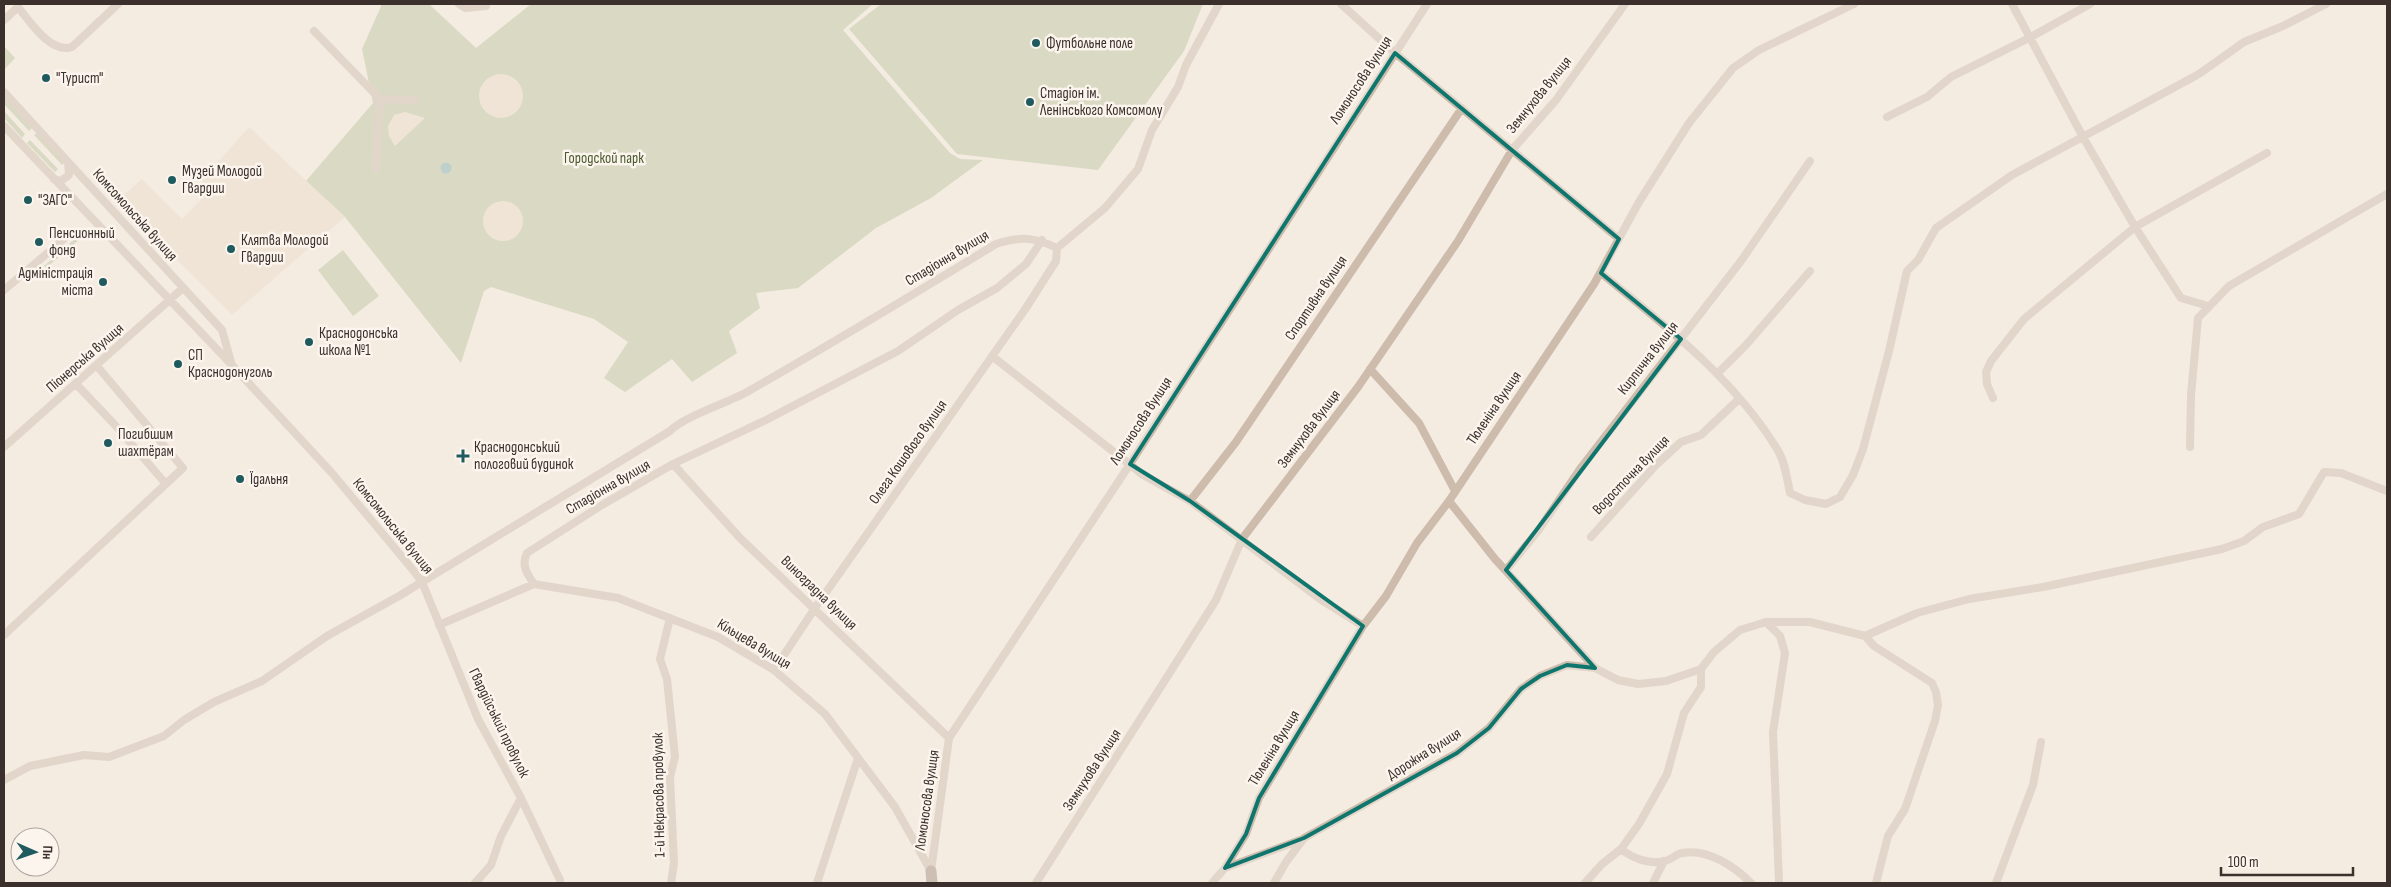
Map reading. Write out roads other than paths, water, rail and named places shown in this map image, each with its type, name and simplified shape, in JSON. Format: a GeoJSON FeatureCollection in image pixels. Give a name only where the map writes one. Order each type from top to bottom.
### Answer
{"type":"FeatureCollection","features":[{"type":"Feature","properties":{"kind":"street"},"geometry":{"type":"LineString","coordinates":[[4,20],[18,8],[34,27],[56,46],[66,49],[72,47],[118,4]]}},
{"type":"Feature","properties":{"kind":"street"},"geometry":{"type":"LineString","coordinates":[[459,4],[465,8],[486,6]]}},
{"type":"Feature","properties":{"kind":"street"},"geometry":{"type":"LineString","coordinates":[[1042,240],[1057,248],[1105,208],[1138,169],[1152,130],[1178,87],[1186,65],[1219,4]]}},
{"type":"Feature","properties":{"kind":"street"},"geometry":{"type":"LineString","coordinates":[[1341,4],[1394,53],[1619,239]]}},
{"type":"Feature","properties":{"kind":"street","name":"Ломоносова вулиця"},"geometry":{"type":"LineString","coordinates":[[931,871],[949,738],[1130,464],[1427,4]]}},
{"type":"Feature","properties":{"kind":"street","name":"Земнухова вулиця"},"geometry":{"type":"LineString","coordinates":[[1036,883],[1216,600],[1242,539],[1370,369],[1458,241],[1512,150],[1556,100],[1625,4]]}},
{"type":"Feature","properties":{"kind":"street","name":"Тюленіна вулиця"},"geometry":{"type":"LineString","coordinates":[[1212,883],[1225,868],[1246,834],[1259,798],[1363,626],[1386,596],[1417,543],[1456,491],[1600,273],[1689,123],[1733,68],[1759,50],[1854,4]]}},
{"type":"Feature","properties":{"kind":"street"},"geometry":{"type":"LineString","coordinates":[[2012,4],[2083,137],[2135,227],[2180,298],[2208,306]]}},
{"type":"Feature","properties":{"kind":"street"},"geometry":{"type":"LineString","coordinates":[[1887,117],[1927,97],[1951,77],[2031,37],[2090,4]]}},
{"type":"Feature","properties":{"kind":"street"},"geometry":{"type":"LineString","coordinates":[[1600,273],[1681,339],[1717,374],[1739,399],[1778,450],[1790,493],[1805,500],[1826,504],[1840,497],[1853,475],[1863,449],[1889,351],[1907,271],[1918,260],[1936,228],[2012,175],[2199,74],[2244,42],[2283,26],[2326,4]]}},
{"type":"Feature","properties":{"kind":"street"},"geometry":{"type":"LineString","coordinates":[[314,31],[380,99],[414,100]]}},
{"type":"Feature","properties":{"kind":"street","name":"Комсомольська вулиця"},"geometry":{"type":"LineString","coordinates":[[4,92],[222,330],[232,364]]}},
{"type":"Feature","properties":{"kind":"street"},"geometry":{"type":"LineString","coordinates":[[376,169],[380,99]]}},
{"type":"Feature","properties":{"kind":"street","name":"Спортивна вулиця"},"geometry":{"type":"LineString","coordinates":[[1190,501],[1236,442],[1462,108]]}},
{"type":"Feature","properties":{"kind":"street","name":"Комсомольська вулиця"},"geometry":{"type":"LineString","coordinates":[[4,126],[50,176],[172,299],[331,472],[422,582],[439,625]]}},
{"type":"Feature","properties":{"kind":"street"},"geometry":{"type":"LineString","coordinates":[[1993,398],[1987,384],[1986,372],[1991,361],[2024,319],[2135,227],[2267,153]]}},
{"type":"Feature","properties":{"kind":"street"},"geometry":{"type":"LineString","coordinates":[[50,176],[58,181],[67,177],[70,173],[67,161]]}},
{"type":"Feature","properties":{"kind":"street","name":"Кирпична вулиця"},"geometry":{"type":"LineString","coordinates":[[1506,570],[1538,531],[1580,469],[1741,261],[1810,161]]}},
{"type":"Feature","properties":{"kind":"street"},"geometry":{"type":"LineString","coordinates":[[2190,447],[2191,395],[2198,318],[2228,286],[2387,194]]}},
{"type":"Feature","properties":{"kind":"street"},"geometry":{"type":"LineString","coordinates":[[4,290],[64,238]]}},
{"type":"Feature","properties":{"kind":"street","name":"Стадіонна вулиця"},"geometry":{"type":"LineString","coordinates":[[4,780],[30,766],[84,754],[109,757],[164,736],[184,720],[214,702],[262,681],[327,636],[422,582],[670,431],[677,424],[734,399],[996,244],[1014,238],[1042,240],[1026,264],[997,288],[958,310],[898,351],[766,420],[673,464],[602,505],[527,553],[525,567],[534,584]]}},
{"type":"Feature","properties":{"kind":"street","name":"Олега Кошового вулиця"},"geometry":{"type":"LineString","coordinates":[[774,670],[815,608],[992,356],[1056,260],[1057,248]]}},
{"type":"Feature","properties":{"kind":"street"},"geometry":{"type":"LineString","coordinates":[[1717,374],[1746,346],[1810,272]]}},
{"type":"Feature","properties":{"kind":"street","name":"Піонерська вулиця"},"geometry":{"type":"LineString","coordinates":[[4,447],[183,288]]}},
{"type":"Feature","properties":{"kind":"street"},"geometry":{"type":"LineString","coordinates":[[992,356],[1143,475],[1190,501],[1320,599],[1363,626]]}},
{"type":"Feature","properties":{"kind":"street"},"geometry":{"type":"LineString","coordinates":[[4,635],[184,468],[97,366]]}},
{"type":"Feature","properties":{"kind":"street"},"geometry":{"type":"LineString","coordinates":[[1370,369],[1419,423],[1456,491]]}},
{"type":"Feature","properties":{"kind":"street"},"geometry":{"type":"LineString","coordinates":[[76,384],[115,425],[166,484]]}},
{"type":"Feature","properties":{"kind":"street","name":"Водосточна вулиця"},"geometry":{"type":"LineString","coordinates":[[1591,537],[1655,466],[1681,442],[1701,435],[1739,399]]}},
{"type":"Feature","properties":{"kind":"street","name":"Виноградна вулиця"},"geometry":{"type":"LineString","coordinates":[[673,464],[740,538],[949,738]]}},
{"type":"Feature","properties":{"kind":"street"},"geometry":{"type":"LineString","coordinates":[[1865,636],[1917,613],[1968,599],[2043,587],[2222,549],[2244,541],[2263,527],[2299,514],[2324,472],[2341,473],[2387,491]]}},
{"type":"Feature","properties":{"kind":"street"},"geometry":{"type":"LineString","coordinates":[[1449,501],[1506,570],[1595,668],[1618,680],[1638,684],[1666,681],[1701,669],[1714,652],[1740,630],[1766,622],[1810,622],[1865,636],[1874,646],[1932,683],[1938,705],[1935,721],[1905,809],[1888,836],[1876,883]]}},
{"type":"Feature","properties":{"kind":"street"},"geometry":{"type":"LineString","coordinates":[[439,625],[534,584]]}},
{"type":"Feature","properties":{"kind":"street","name":"Кільцева вулиця"},"geometry":{"type":"LineString","coordinates":[[534,584],[618,598],[718,637],[774,670],[825,714],[895,807],[931,871],[932,883]]}},
{"type":"Feature","properties":{"kind":"street","name":"1-й Некрасова провулок"},"geometry":{"type":"LineString","coordinates":[[670,618],[660,659],[667,679],[675,757],[670,777],[674,863],[671,883]]}},
{"type":"Feature","properties":{"kind":"street"},"geometry":{"type":"LineString","coordinates":[[1766,622],[1780,636],[1785,653],[1773,732],[1778,883]]}},
{"type":"Feature","properties":{"kind":"street","name":"Гвардійський провулок"},"geometry":{"type":"LineString","coordinates":[[439,625],[478,719],[521,798],[502,836],[491,865],[475,883]]}},
{"type":"Feature","properties":{"kind":"street","name":"Дорожна вулиця"},"geometry":{"type":"LineString","coordinates":[[1274,883],[1286,862],[1304,838],[1457,753],[1489,728],[1521,688],[1540,676],[1566,665],[1595,668]]}},
{"type":"Feature","properties":{"kind":"street"},"geometry":{"type":"LineString","coordinates":[[1585,883],[1602,864],[1621,849],[1639,824],[1667,774],[1684,713],[1701,687],[1701,669]]}},
{"type":"Feature","properties":{"kind":"street"},"geometry":{"type":"LineString","coordinates":[[1996,883],[2033,785],[2041,742]]}},
{"type":"Feature","properties":{"kind":"street"},"geometry":{"type":"LineString","coordinates":[[817,883],[858,758]]}},
{"type":"Feature","properties":{"kind":"street"},"geometry":{"type":"LineString","coordinates":[[521,798],[560,880]]}},
{"type":"Feature","properties":{"kind":"street"},"geometry":{"type":"LineString","coordinates":[[1225,868],[1304,838]]}},
{"type":"Feature","properties":{"kind":"street"},"geometry":{"type":"LineString","coordinates":[[1621,849],[1631,857],[1664,861],[1682,853],[1705,854],[1736,868],[1751,883]]}},
{"type":"Feature","properties":{"kind":"street"},"geometry":{"type":"LineString","coordinates":[[1653,883],[1664,861]]}},
{"type":"Feature","properties":{"kind":"street"},"geometry":{"type":"LineString","coordinates":[[931,871],[936,883]]}},
{"type":"Feature","properties":{"kind":"water"},"geometry":{"type":"Polygon","coordinates":[[[444,163],[448,163],[451,168],[450,172],[444,173],[441,170],[441,166],[444,163]]]}},
{"type":"Feature","properties":{"kind":"place","name":"Футбольне поле"},"geometry":{"type":"Point","coordinates":[1036,43]}},
{"type":"Feature","properties":{"kind":"place","name":"\"Турист\""},"geometry":{"type":"Point","coordinates":[46,78]}},
{"type":"Feature","properties":{"kind":"place","name":"Стадіон ім. Ленінського Комсомолу"},"geometry":{"type":"Point","coordinates":[1030,102]}},
{"type":"Feature","properties":{"kind":"place","name":"Музей Молодой Гвардии"},"geometry":{"type":"Point","coordinates":[172,180]}},
{"type":"Feature","properties":{"kind":"place","name":"\"ЗАГС\""},"geometry":{"type":"Point","coordinates":[28,200]}},
{"type":"Feature","properties":{"kind":"place","name":"Пенсионный фонд"},"geometry":{"type":"Point","coordinates":[39,242]}},
{"type":"Feature","properties":{"kind":"place","name":"Клятва Молодой Гвардии"},"geometry":{"type":"Point","coordinates":[231,249]}},
{"type":"Feature","properties":{"kind":"place","name":"Адміністрація міста"},"geometry":{"type":"Point","coordinates":[103,282]}},
{"type":"Feature","properties":{"kind":"place","name":"Краснодонська школа №1"},"geometry":{"type":"Point","coordinates":[309,342]}},
{"type":"Feature","properties":{"kind":"place","name":"СП Краснодонуголь"},"geometry":{"type":"Point","coordinates":[178,364]}},
{"type":"Feature","properties":{"kind":"place","name":"Погибшим шахтёрам"},"geometry":{"type":"Point","coordinates":[108,443]}},
{"type":"Feature","properties":{"kind":"place","name":"Краснодонський пологовий будинок"},"geometry":{"type":"Point","coordinates":[463,456]}},
{"type":"Feature","properties":{"kind":"place","name":"Їдальня"},"geometry":{"type":"Point","coordinates":[240,479]}},
{"type":"Feature","properties":{"kind":"park label","name":"Городской парк"},"geometry":{"type":"Point","coordinates":[604,158]}}]}
